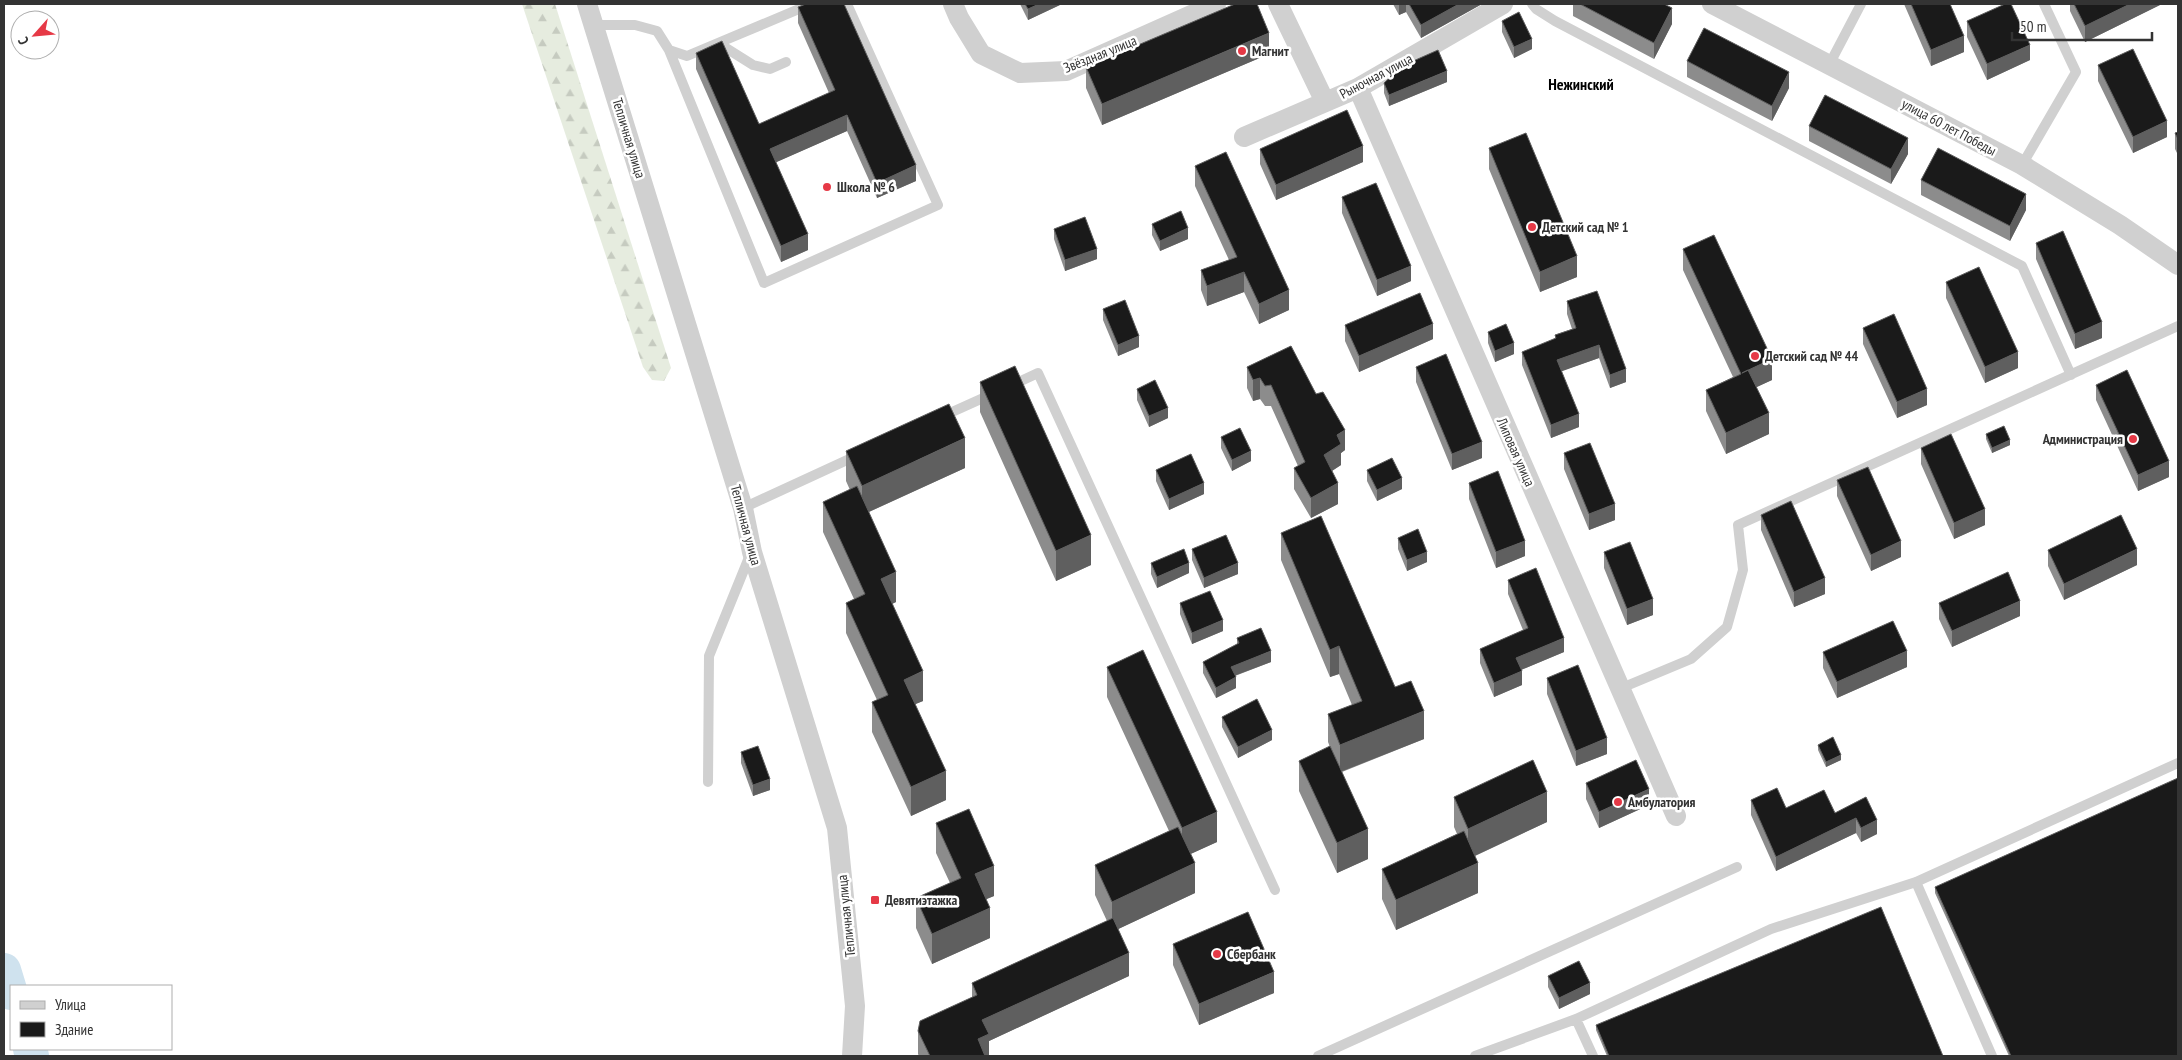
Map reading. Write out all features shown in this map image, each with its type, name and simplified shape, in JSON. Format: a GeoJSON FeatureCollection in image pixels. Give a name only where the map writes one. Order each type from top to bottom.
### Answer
{"type":"FeatureCollection","features":[{"type":"Feature","properties":{"kind":"street","name":"Тепличная улица"},"geometry":{"type":"LineString","coordinates":[[587,4],[743,508],[752,552],[837,828],[855,1006],[852,1056]]}},
{"type":"Feature","properties":{"kind":"street","name":"Звёздная улица"},"geometry":{"type":"LineString","coordinates":[[953,4],[981,54],[1020,73],[1066,70],[1216,4]]}},
{"type":"Feature","properties":{"kind":"street"},"geometry":{"type":"LineString","coordinates":[[1278,4],[1325,102]]}},
{"type":"Feature","properties":{"kind":"street","name":"Рыночная улица"},"geometry":{"type":"LineString","coordinates":[[1244,137],[1358,88],[1503,4]]}},
{"type":"Feature","properties":{"kind":"street","name":"улица 60 лет Победы"},"geometry":{"type":"LineString","coordinates":[[1712,4],[2022,165],[2120,225],[2178,265]]}},
{"type":"Feature","properties":{"kind":"street","name":"Липовая улица"},"geometry":{"type":"LineString","coordinates":[[1358,88],[1676,816]]}},
{"type":"Feature","properties":{"kind":"lane"},"geometry":{"type":"LineString","coordinates":[[669,50],[687,56],[811,4]]}},
{"type":"Feature","properties":{"kind":"lane"},"geometry":{"type":"LineString","coordinates":[[594,25],[635,25],[657,31],[669,50],[764,283],[938,206],[847,4]]}},
{"type":"Feature","properties":{"kind":"lane"},"geometry":{"type":"LineString","coordinates":[[1532,4],[1554,21],[2022,266],[2071,375]]}},
{"type":"Feature","properties":{"kind":"lane"},"geometry":{"type":"LineString","coordinates":[[1829,65],[1860,4]]}},
{"type":"Feature","properties":{"kind":"lane"},"geometry":{"type":"LineString","coordinates":[[2022,165],[2076,72],[2044,4]]}},
{"type":"Feature","properties":{"kind":"lane"},"geometry":{"type":"LineString","coordinates":[[718,43],[753,65],[770,69],[786,62]]}},
{"type":"Feature","properties":{"kind":"lane"},"geometry":{"type":"LineString","coordinates":[[1619,689],[1691,659],[1727,627],[1743,570],[1738,525],[2178,326]]}},
{"type":"Feature","properties":{"kind":"lane"},"geometry":{"type":"LineString","coordinates":[[931,422],[1038,373],[1275,890]]}},
{"type":"Feature","properties":{"kind":"lane"},"geometry":{"type":"LineString","coordinates":[[743,508],[868,451]]}},
{"type":"Feature","properties":{"kind":"lane"},"geometry":{"type":"LineString","coordinates":[[708,782],[709,656],[752,552]]}},
{"type":"Feature","properties":{"kind":"lane"},"geometry":{"type":"LineString","coordinates":[[1474,1056],[1576,1019],[1771,930],[1916,882],[2178,763]]}},
{"type":"Feature","properties":{"kind":"lane"},"geometry":{"type":"LineString","coordinates":[[1318,1056],[1737,867]]}},
{"type":"Feature","properties":{"kind":"lane"},"geometry":{"type":"LineString","coordinates":[[1916,882],[1992,1056]]}},
{"type":"Feature","properties":{"kind":"lane"},"geometry":{"type":"LineString","coordinates":[[1576,1019],[1593,1056]]}},
{"type":"Feature","properties":{"kind":"green space"},"geometry":{"type":"Polygon","coordinates":[[[522,4],[555,4],[671,368],[664,381],[652,380],[643,367],[522,4]]]}},
{"type":"Feature","properties":{"kind":"building"},"geometry":{"type":"Polygon","coordinates":[[[806,4],[844,4],[916,165],[877,183],[847,115],[770,149],[808,234],[781,246],[696,53],[722,41],[759,124],[835,90],[798,7],[806,4]]]}},
{"type":"Feature","properties":{"kind":"building"},"geometry":{"type":"Polygon","coordinates":[[[1025,4],[1039,4],[1028,9],[1025,4]]]}},
{"type":"Feature","properties":{"kind":"building"},"geometry":{"type":"Polygon","coordinates":[[[1235,4],[1257,4],[1269,33],[1102,104],[1086,67],[1235,4]]]}},
{"type":"Feature","properties":{"kind":"building"},"geometry":{"type":"Polygon","coordinates":[[[1409,4],[1459,4],[1421,25],[1409,4]]]}},
{"type":"Feature","properties":{"kind":"building"},"geometry":{"type":"Polygon","coordinates":[[[1580,4],[1664,4],[1672,8],[1654,43],[1580,4]]]}},
{"type":"Feature","properties":{"kind":"building"},"geometry":{"type":"Polygon","coordinates":[[[1911,4],[1950,4],[1964,36],[1931,50],[1911,4]]]}},
{"type":"Feature","properties":{"kind":"building"},"geometry":{"type":"Polygon","coordinates":[[[2005,4],[2011,4],[2030,45],[1987,64],[1967,21],[2005,4]]]}},
{"type":"Feature","properties":{"kind":"building"},"geometry":{"type":"Polygon","coordinates":[[[2074,4],[2130,4],[2085,26],[2074,4]]]}},
{"type":"Feature","properties":{"kind":"building"},"geometry":{"type":"Polygon","coordinates":[[[1519,12],[1532,39],[1514,47],[1502,21],[1519,12]]]}},
{"type":"Feature","properties":{"kind":"building"},"geometry":{"type":"Polygon","coordinates":[[[1704,28],[1789,72],[1772,106],[1687,61],[1704,28]]]}},
{"type":"Feature","properties":{"kind":"building"},"geometry":{"type":"Polygon","coordinates":[[[2133,49],[2167,121],[2133,137],[2098,65],[2133,49]]]}},
{"type":"Feature","properties":{"kind":"building"},"geometry":{"type":"Polygon","coordinates":[[[1438,50],[1447,71],[1389,95],[1384,83],[1402,66],[1438,50]]]}},
{"type":"Feature","properties":{"kind":"building"},"geometry":{"type":"Polygon","coordinates":[[[1825,95],[1908,138],[1891,169],[1809,126],[1825,95]]]}},
{"type":"Feature","properties":{"kind":"building"},"geometry":{"type":"Polygon","coordinates":[[[1347,110],[1363,146],[1276,185],[1260,149],[1347,110]]]}},
{"type":"Feature","properties":{"kind":"building"},"geometry":{"type":"Polygon","coordinates":[[[1526,133],[1577,256],[1540,272],[1489,148],[1526,133]]]}},
{"type":"Feature","properties":{"kind":"building"},"geometry":{"type":"Polygon","coordinates":[[[1938,148],[2026,194],[2010,226],[1921,180],[1938,148]]]}},
{"type":"Feature","properties":{"kind":"building"},"geometry":{"type":"Polygon","coordinates":[[[1226,152],[1289,290],[1259,304],[1244,272],[1207,286],[1201,270],[1237,257],[1195,166],[1226,152]]]}},
{"type":"Feature","properties":{"kind":"building"},"geometry":{"type":"Polygon","coordinates":[[[1376,183],[1411,266],[1377,280],[1342,197],[1376,183]]]}},
{"type":"Feature","properties":{"kind":"building"},"geometry":{"type":"Polygon","coordinates":[[[1181,211],[1188,228],[1160,241],[1152,224],[1181,211]]]}},
{"type":"Feature","properties":{"kind":"building"},"geometry":{"type":"Polygon","coordinates":[[[1085,217],[1097,249],[1065,260],[1054,229],[1085,217]]]}},
{"type":"Feature","properties":{"kind":"building"},"geometry":{"type":"Polygon","coordinates":[[[2063,231],[2102,322],[2075,334],[2036,243],[2063,231]]]}},
{"type":"Feature","properties":{"kind":"building"},"geometry":{"type":"Polygon","coordinates":[[[1714,235],[1772,359],[1748,370],[1769,413],[1726,433],[1706,390],[1741,374],[1683,249],[1714,235]]]}},
{"type":"Feature","properties":{"kind":"building"},"geometry":{"type":"Polygon","coordinates":[[[1979,267],[2018,352],[1985,367],[1946,282],[1979,267]]]}},
{"type":"Feature","properties":{"kind":"building"},"geometry":{"type":"Polygon","coordinates":[[[1597,291],[1626,369],[1610,375],[1599,345],[1557,360],[1579,414],[1551,425],[1522,352],[1556,338],[1555,335],[1576,328],[1567,301],[1597,291]]]}},
{"type":"Feature","properties":{"kind":"building"},"geometry":{"type":"Polygon","coordinates":[[[1420,293],[1433,324],[1359,356],[1345,325],[1420,293]]]}},
{"type":"Feature","properties":{"kind":"building"},"geometry":{"type":"Polygon","coordinates":[[[1125,300],[1139,336],[1118,345],[1103,309],[1125,300]]]}},
{"type":"Feature","properties":{"kind":"building"},"geometry":{"type":"Polygon","coordinates":[[[1894,314],[1927,389],[1897,402],[1863,328],[1894,314]]]}},
{"type":"Feature","properties":{"kind":"building"},"geometry":{"type":"Polygon","coordinates":[[[1506,324],[1514,343],[1495,351],[1488,332],[1506,324]]]}},
{"type":"Feature","properties":{"kind":"building"},"geometry":{"type":"Polygon","coordinates":[[[1291,346],[1316,394],[1323,392],[1345,430],[1337,435],[1341,444],[1324,455],[1338,483],[1311,498],[1294,468],[1305,462],[1271,385],[1265,386],[1260,378],[1253,380],[1247,367],[1291,346]]]}},
{"type":"Feature","properties":{"kind":"building"},"geometry":{"type":"Polygon","coordinates":[[[1446,354],[1482,442],[1452,454],[1416,367],[1446,354]]]}},
{"type":"Feature","properties":{"kind":"building"},"geometry":{"type":"Polygon","coordinates":[[[1015,366],[1091,535],[1056,551],[980,382],[1015,366]]]}},
{"type":"Feature","properties":{"kind":"building","name":"Администрация"},"geometry":{"type":"Polygon","coordinates":[[[2127,370],[2169,461],[2138,475],[2096,385],[2127,370]]]}},
{"type":"Feature","properties":{"kind":"building"},"geometry":{"type":"Polygon","coordinates":[[[1155,380],[1168,408],[1149,416],[1137,389],[1155,380]]]}},
{"type":"Feature","properties":{"kind":"building"},"geometry":{"type":"Polygon","coordinates":[[[949,404],[965,438],[862,486],[846,451],[949,404]]]}},
{"type":"Feature","properties":{"kind":"building"},"geometry":{"type":"Polygon","coordinates":[[[2004,426],[2010,440],[1992,448],[1986,434],[2004,426]]]}},
{"type":"Feature","properties":{"kind":"building"},"geometry":{"type":"Polygon","coordinates":[[[1240,428],[1251,451],[1232,460],[1221,437],[1240,428]]]}},
{"type":"Feature","properties":{"kind":"building"},"geometry":{"type":"Polygon","coordinates":[[[1951,434],[1985,509],[1954,523],[1921,448],[1951,434]]]}},
{"type":"Feature","properties":{"kind":"building"},"geometry":{"type":"Polygon","coordinates":[[[1590,443],[1615,504],[1589,514],[1564,453],[1590,443]]]}},
{"type":"Feature","properties":{"kind":"building"},"geometry":{"type":"Polygon","coordinates":[[[1191,454],[1204,483],[1169,499],[1156,470],[1191,454]]]}},
{"type":"Feature","properties":{"kind":"building"},"geometry":{"type":"Polygon","coordinates":[[[1392,458],[1402,478],[1377,490],[1367,470],[1392,458]]]}},
{"type":"Feature","properties":{"kind":"building"},"geometry":{"type":"Polygon","coordinates":[[[1868,467],[1901,541],[1871,555],[1837,480],[1868,467]]]}},
{"type":"Feature","properties":{"kind":"building"},"geometry":{"type":"Polygon","coordinates":[[[1498,471],[1525,541],[1496,552],[1469,483],[1498,471]]]}},
{"type":"Feature","properties":{"kind":"building"},"geometry":{"type":"Polygon","coordinates":[[[857,486],[896,572],[881,579],[923,671],[904,680],[946,771],[911,787],[872,702],[888,695],[846,603],[865,594],[823,502],[857,486]]]}},
{"type":"Feature","properties":{"kind":"building"},"geometry":{"type":"Polygon","coordinates":[[[1791,501],[1825,578],[1794,592],[1761,515],[1791,501]]]}},
{"type":"Feature","properties":{"kind":"building"},"geometry":{"type":"Polygon","coordinates":[[[2121,515],[2137,549],[2064,584],[2048,550],[2121,515]]]}},
{"type":"Feature","properties":{"kind":"building"},"geometry":{"type":"Polygon","coordinates":[[[1321,516],[1395,687],[1411,681],[1424,711],[1340,745],[1328,714],[1362,701],[1339,646],[1330,650],[1281,533],[1321,516]]]}},
{"type":"Feature","properties":{"kind":"building"},"geometry":{"type":"Polygon","coordinates":[[[1418,529],[1427,552],[1407,560],[1398,538],[1418,529]]]}},
{"type":"Feature","properties":{"kind":"building"},"geometry":{"type":"Polygon","coordinates":[[[1226,535],[1238,563],[1204,578],[1192,549],[1226,535]]]}},
{"type":"Feature","properties":{"kind":"building"},"geometry":{"type":"Polygon","coordinates":[[[1630,542],[1653,599],[1627,609],[1604,552],[1630,542]]]}},
{"type":"Feature","properties":{"kind":"building"},"geometry":{"type":"Polygon","coordinates":[[[1184,549],[1189,563],[1157,577],[1151,563],[1184,549]]]}},
{"type":"Feature","properties":{"kind":"building"},"geometry":{"type":"Polygon","coordinates":[[[1536,568],[1564,638],[1516,658],[1522,671],[1494,683],[1480,649],[1528,628],[1508,580],[1536,568]]]}},
{"type":"Feature","properties":{"kind":"building"},"geometry":{"type":"Polygon","coordinates":[[[2008,572],[2020,601],[1952,631],[1939,603],[2008,572]]]}},
{"type":"Feature","properties":{"kind":"building"},"geometry":{"type":"Polygon","coordinates":[[[1210,591],[1223,620],[1192,633],[1180,603],[1210,591]]]}},
{"type":"Feature","properties":{"kind":"building"},"geometry":{"type":"Polygon","coordinates":[[[1893,621],[1907,651],[1837,682],[1823,652],[1893,621]]]}},
{"type":"Feature","properties":{"kind":"building"},"geometry":{"type":"Polygon","coordinates":[[[1261,628],[1271,651],[1231,667],[1236,677],[1216,688],[1203,662],[1239,643],[1237,638],[1261,628]]]}},
{"type":"Feature","properties":{"kind":"building"},"geometry":{"type":"Polygon","coordinates":[[[1143,650],[1217,812],[1182,828],[1107,667],[1143,650]]]}},
{"type":"Feature","properties":{"kind":"building"},"geometry":{"type":"Polygon","coordinates":[[[1578,665],[1607,738],[1576,751],[1547,678],[1578,665]]]}},
{"type":"Feature","properties":{"kind":"building"},"geometry":{"type":"Polygon","coordinates":[[[1257,699],[1272,730],[1238,747],[1222,717],[1257,699]]]}},
{"type":"Feature","properties":{"kind":"building"},"geometry":{"type":"Polygon","coordinates":[[[1833,737],[1841,755],[1826,762],[1818,745],[1833,737]]]}},
{"type":"Feature","properties":{"kind":"building"},"geometry":{"type":"Polygon","coordinates":[[[758,746],[770,779],[753,785],[741,752],[758,746]]]}},
{"type":"Feature","properties":{"kind":"building"},"geometry":{"type":"Polygon","coordinates":[[[1330,746],[1368,829],[1337,843],[1299,761],[1330,746]]]}},
{"type":"Feature","properties":{"kind":"building"},"geometry":{"type":"Polygon","coordinates":[[[1533,760],[1547,792],[1468,829],[1454,797],[1533,760]]]}},
{"type":"Feature","properties":{"kind":"building"},"geometry":{"type":"Polygon","coordinates":[[[1636,760],[1649,789],[1599,812],[1586,783],[1636,760]]]}},
{"type":"Feature","properties":{"kind":"building"},"geometry":{"type":"Polygon","coordinates":[[[2178,778],[2178,1056],[2011,1056],[1935,887],[2178,778]]]}},
{"type":"Feature","properties":{"kind":"building"},"geometry":{"type":"Polygon","coordinates":[[[1777,788],[1786,808],[1824,790],[1835,813],[1866,797],[1877,820],[1861,828],[1856,818],[1776,857],[1751,800],[1777,788]]]}},
{"type":"Feature","properties":{"kind":"building"},"geometry":{"type":"Polygon","coordinates":[[[969,809],[994,866],[975,874],[990,908],[932,934],[916,898],[961,878],[936,823],[969,809]]]}},
{"type":"Feature","properties":{"kind":"building"},"geometry":{"type":"Polygon","coordinates":[[[1178,827],[1195,863],[1112,902],[1095,865],[1178,827]]]}},
{"type":"Feature","properties":{"kind":"building"},"geometry":{"type":"Polygon","coordinates":[[[1464,831],[1478,863],[1396,900],[1382,869],[1464,831]]]}},
{"type":"Feature","properties":{"kind":"building"},"geometry":{"type":"Polygon","coordinates":[[[1881,907],[1943,1056],[1609,1056],[1596,1025],[1881,907]]]}},
{"type":"Feature","properties":{"kind":"building"},"geometry":{"type":"Polygon","coordinates":[[[1248,912],[1274,972],[1199,1004],[1173,944],[1248,912]]]}},
{"type":"Feature","properties":{"kind":"building"},"geometry":{"type":"Polygon","coordinates":[[[1113,918],[1129,953],[982,1020],[989,1034],[978,1039],[985,1056],[930,1056],[918,1031],[920,1021],[977,995],[972,983],[1113,918]]]}},
{"type":"Feature","properties":{"kind":"building"},"geometry":{"type":"Polygon","coordinates":[[[1579,961],[1590,983],[1559,998],[1548,976],[1579,961]]]}},
{"type":"Feature","properties":{"kind":"waterway"},"geometry":{"type":"LineString","coordinates":[[4,970],[10,990]]}},
{"type":"Feature","properties":{"kind":"waterway"},"geometry":{"type":"LineString","coordinates":[[30,1050],[32,1056]]}},
{"type":"Feature","properties":{"kind":"place","name":"Магнит"},"geometry":{"type":"Point","coordinates":[1242,51]}},
{"type":"Feature","properties":{"kind":"place","name":"Школа № 6"},"geometry":{"type":"Point","coordinates":[827,187]}},
{"type":"Feature","properties":{"kind":"place","name":"Детский сад № 1"},"geometry":{"type":"Point","coordinates":[1532,227]}},
{"type":"Feature","properties":{"kind":"place","name":"Детский сад № 44"},"geometry":{"type":"Point","coordinates":[1755,356]}},
{"type":"Feature","properties":{"kind":"place","name":"Администрация"},"geometry":{"type":"Point","coordinates":[2133,439]}},
{"type":"Feature","properties":{"kind":"place","name":"Амбулатория"},"geometry":{"type":"Point","coordinates":[1618,802]}},
{"type":"Feature","properties":{"kind":"place","name":"Девятиэтажка"},"geometry":{"type":"Point","coordinates":[875,900]}},
{"type":"Feature","properties":{"kind":"place","name":"Сбербанк"},"geometry":{"type":"Point","coordinates":[1217,954]}},
{"type":"Feature","properties":{"kind":"district","name":"Нежинский"},"geometry":{"type":"Point","coordinates":[1581,84]}}]}
